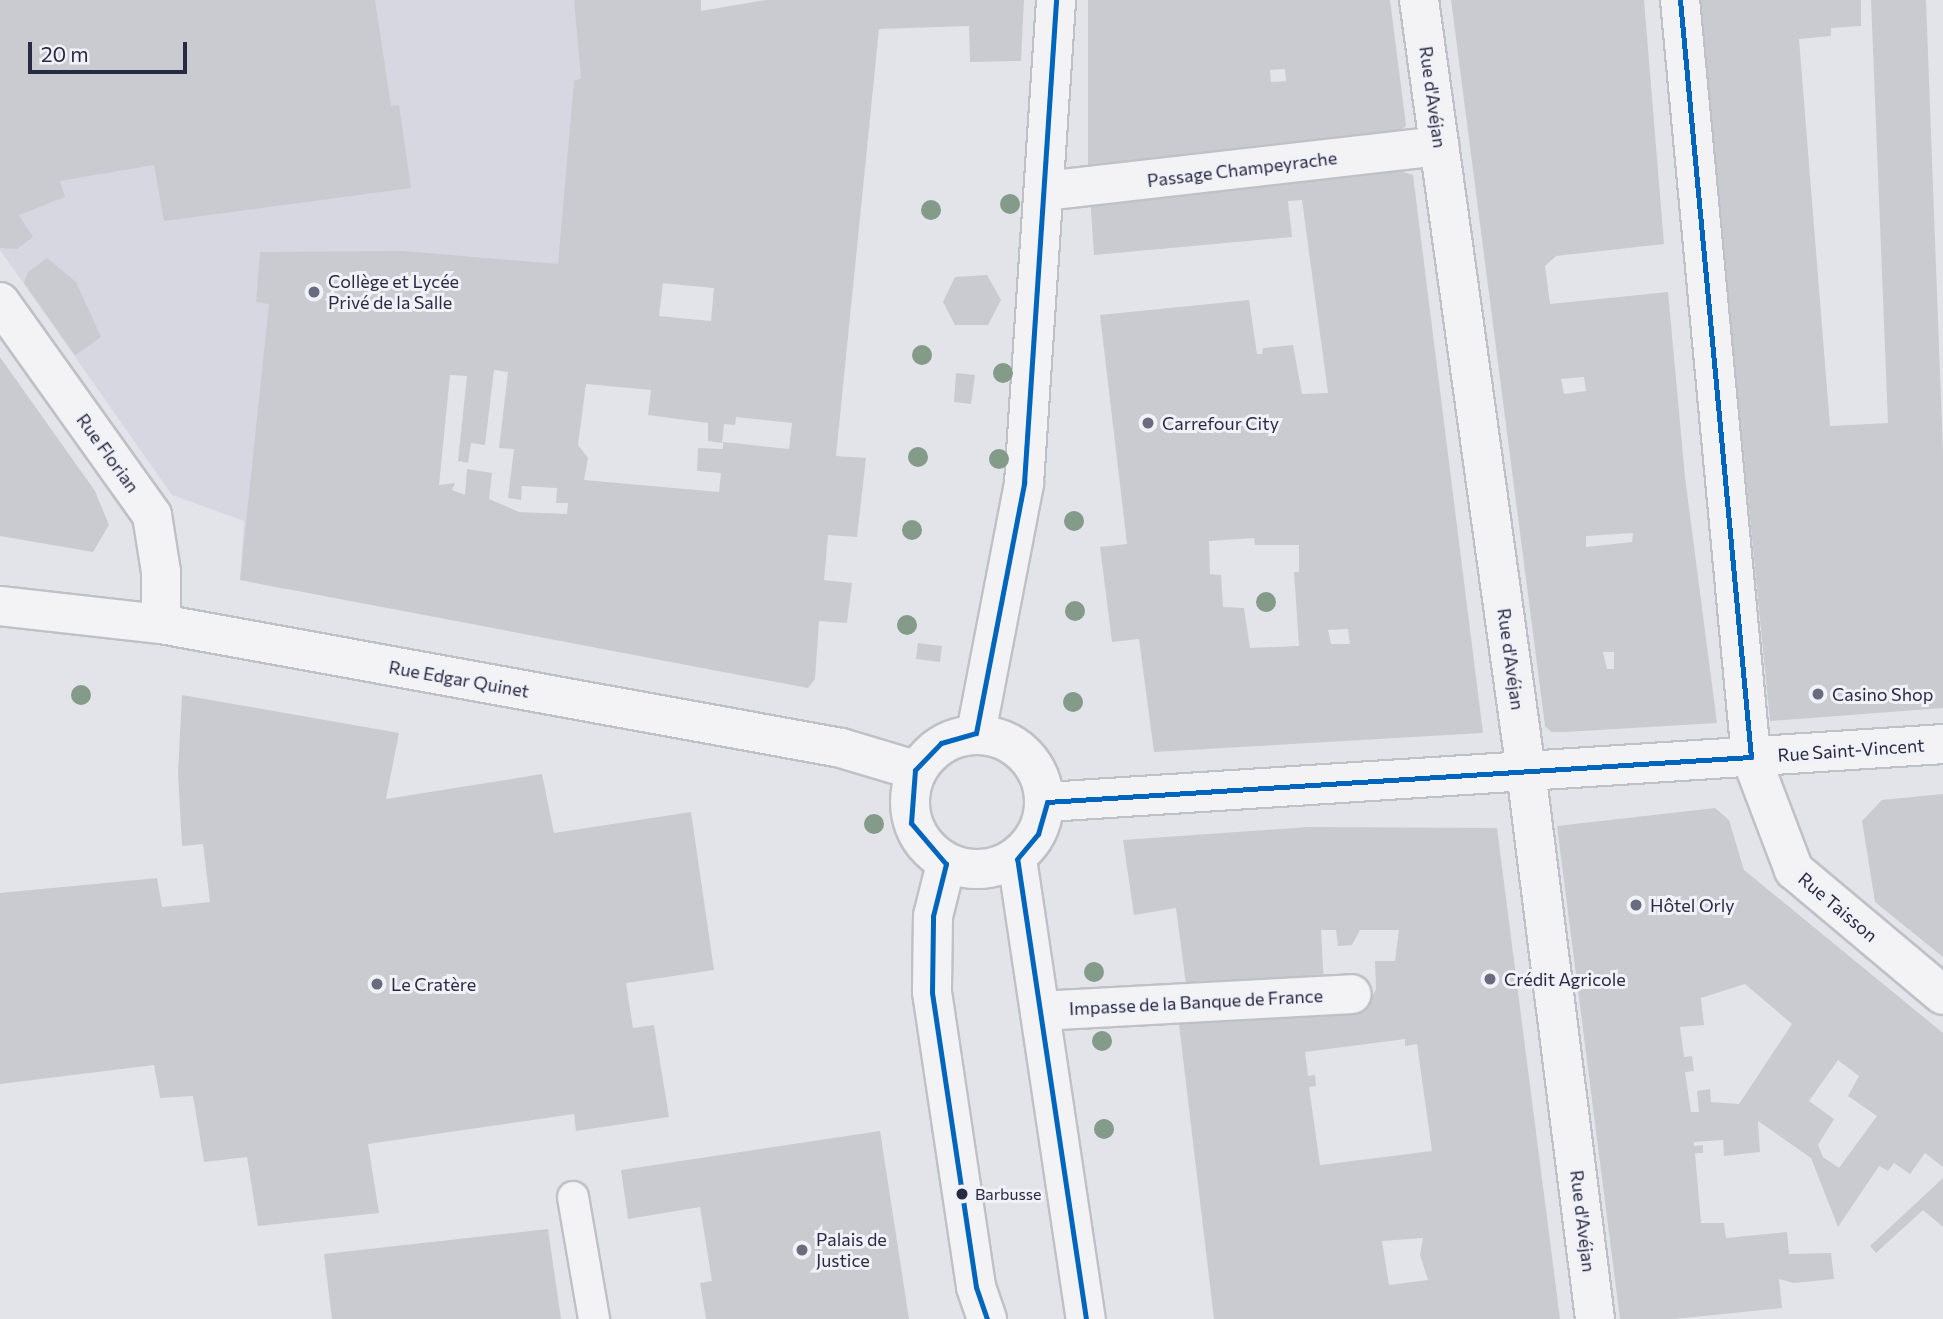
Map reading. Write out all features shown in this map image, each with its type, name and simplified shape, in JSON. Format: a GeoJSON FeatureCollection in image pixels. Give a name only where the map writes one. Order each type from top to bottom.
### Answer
{"type":"FeatureCollection","features":[{"type":"Feature","properties":{"kind":"street","name":"Rue d'Avéjan"},"geometry":{"type":"LineString","coordinates":[[1419,0],[1526,771],[1595,1319]]}},
{"type":"Feature","properties":{"kind":"street","name":"Rue Taisson"},"geometry":{"type":"LineString","coordinates":[[1680,0],[1751,757],[1794,870],[1943,995]]}},
{"type":"Feature","properties":{"kind":"street"},"geometry":{"type":"LineString","coordinates":[[976,733],[1024,483],[1056,1]]}},
{"type":"Feature","properties":{"kind":"street","name":"Passage Champeyrache"},"geometry":{"type":"LineString","coordinates":[[1045,191],[1439,146]]}},
{"type":"Feature","properties":{"kind":"street","name":"Rue Florian"},"geometry":{"type":"LineString","coordinates":[[0,302],[152,515],[161,572],[161,624]]}},
{"type":"Feature","properties":{"kind":"street","name":"Rue Edgar Quinet"},"geometry":{"type":"LineString","coordinates":[[0,606],[161,624],[841,748],[915,770]]}},
{"type":"Feature","properties":{"kind":"street"},"geometry":{"type":"LineString","coordinates":[[976,733],[1026,752],[1047,802],[1038,834],[1017,859],[982,871],[946,864],[911,823],[915,770],[941,743],[976,733]]}},
{"type":"Feature","properties":{"kind":"street","name":"Rue Saint-Vincent"},"geometry":{"type":"LineString","coordinates":[[1047,802],[1943,744]]}},
{"type":"Feature","properties":{"kind":"street"},"geometry":{"type":"LineString","coordinates":[[1017,859],[1086,1319]]}},
{"type":"Feature","properties":{"kind":"street"},"geometry":{"type":"LineString","coordinates":[[946,864],[933,916],[932,992],[976,1287],[987,1319]]}},
{"type":"Feature","properties":{"kind":"street","name":"Impasse de la Banque de France"},"geometry":{"type":"LineString","coordinates":[[1040,1011],[1352,993]]}},
{"type":"Feature","properties":{"kind":"lane"},"geometry":{"type":"LineString","coordinates":[[573,1197],[594,1319]]}},
{"type":"Feature","properties":{"kind":"shaded area","name":"Collège et Lycée Privé de la Salle"},"geometry":{"type":"Polygon","coordinates":[[[33,0],[693,0],[851,300],[600,278],[317,302],[284,589],[240,580],[244,521],[172,495],[0,250],[0,222],[52,154],[33,0]]]}},
{"type":"Feature","properties":{"kind":"building"},"geometry":{"type":"Polygon","coordinates":[[[0,0],[375,0],[391,106],[399,105],[411,188],[164,221],[154,165],[60,181],[65,197],[19,215],[33,237],[17,249],[0,248],[0,0]]]}},
{"type":"Feature","properties":{"kind":"building"},"geometry":{"type":"Polygon","coordinates":[[[574,0],[701,0],[701,11],[766,0],[1024,0],[1021,61],[970,62],[969,26],[879,29],[836,456],[866,458],[857,537],[828,535],[824,580],[852,583],[847,623],[819,621],[815,679],[808,688],[240,580],[269,304],[256,302],[260,252],[403,251],[558,264],[574,81],[581,78],[574,0]],[[663,283],[659,316],[711,321],[714,288],[663,283]],[[494,370],[485,445],[471,443],[468,463],[458,461],[467,376],[450,375],[439,485],[455,483],[452,490],[465,495],[467,469],[492,473],[489,499],[519,512],[567,514],[568,503],[556,503],[557,488],[522,486],[521,500],[508,498],[514,449],[499,448],[508,372],[494,370]],[[586,384],[578,445],[588,458],[584,480],[719,492],[721,473],[697,471],[698,448],[723,449],[723,442],[789,449],[792,423],[736,417],[735,425],[724,424],[722,443],[708,441],[708,423],[648,415],[651,390],[586,384]]]}},
{"type":"Feature","properties":{"kind":"building"},"geometry":{"type":"Polygon","coordinates":[[[1088,0],[1390,0],[1406,125],[1391,145],[1088,173],[1088,0]],[[1285,69],[1270,70],[1271,82],[1286,81],[1285,69]]]}},
{"type":"Feature","properties":{"kind":"building"},"geometry":{"type":"Polygon","coordinates":[[[1451,0],[1644,0],[1664,244],[1556,256],[1545,266],[1550,304],[1668,292],[1685,477],[1717,723],[1565,732],[1551,732],[1545,726],[1451,0]],[[1584,377],[1561,379],[1564,394],[1586,391],[1584,377]],[[1633,533],[1586,536],[1586,547],[1632,542],[1633,533]],[[1603,652],[1607,669],[1614,669],[1614,652],[1603,652]]]}},
{"type":"Feature","properties":{"kind":"building"},"geometry":{"type":"Polygon","coordinates":[[[1699,0],[1861,0],[1861,26],[1831,28],[1831,36],[1799,39],[1830,426],[1888,423],[1871,0],[1926,0],[1943,453],[1943,708],[1770,721],[1699,0]]]}},
{"type":"Feature","properties":{"kind":"building"},"geometry":{"type":"Polygon","coordinates":[[[1387,167],[1413,175],[1483,733],[1154,752],[1139,639],[1112,642],[1100,547],[1127,544],[1100,315],[1249,300],[1257,354],[1262,354],[1263,348],[1293,345],[1302,394],[1328,393],[1302,200],[1288,201],[1292,237],[1094,255],[1090,196],[1387,167]],[[1254,538],[1209,541],[1210,574],[1221,575],[1223,607],[1244,608],[1250,648],[1299,646],[1294,572],[1299,572],[1299,545],[1255,545],[1254,538]],[[1348,629],[1328,630],[1331,644],[1350,644],[1348,629]]]}},
{"type":"Feature","properties":{"kind":"building"},"geometry":{"type":"Polygon","coordinates":[[[47,258],[76,282],[101,337],[75,355],[24,283],[28,272],[47,258]]]}},
{"type":"Feature","properties":{"kind":"building"},"geometry":{"type":"Polygon","coordinates":[[[987,275],[1001,300],[988,325],[955,325],[943,302],[955,277],[987,275]]]}},
{"type":"Feature","properties":{"kind":"building"},"geometry":{"type":"Polygon","coordinates":[[[0,357],[95,491],[109,525],[93,552],[0,536],[0,357]]]}},
{"type":"Feature","properties":{"kind":"building"},"geometry":{"type":"Polygon","coordinates":[[[956,373],[975,375],[971,404],[954,402],[956,373]]]}},
{"type":"Feature","properties":{"kind":"building"},"geometry":{"type":"Polygon","coordinates":[[[918,643],[942,646],[940,662],[916,659],[918,643]]]}},
{"type":"Feature","properties":{"kind":"building","name":"Le Cratère"},"geometry":{"type":"Polygon","coordinates":[[[182,695],[399,733],[386,799],[542,774],[554,833],[691,812],[714,970],[626,983],[633,1028],[654,1025],[669,1117],[576,1131],[574,1114],[368,1144],[379,1213],[258,1226],[247,1157],[204,1162],[193,1096],[160,1098],[154,1065],[0,1084],[0,893],[157,878],[162,907],[210,902],[203,844],[182,846],[178,773],[182,695]]]}},
{"type":"Feature","properties":{"kind":"building"},"geometry":{"type":"Polygon","coordinates":[[[1943,794],[1943,957],[1875,902],[1862,821],[1882,800],[1943,794]]]}},
{"type":"Feature","properties":{"kind":"building"},"geometry":{"type":"Polygon","coordinates":[[[1715,808],[1729,820],[1744,870],[1943,1033],[1943,1167],[1925,1153],[1910,1174],[1894,1163],[1888,1171],[1879,1166],[1838,1227],[1811,1158],[1758,1121],[1760,1152],[1724,1156],[1723,1140],[1694,1142],[1694,1146],[1703,1145],[1703,1153],[1695,1153],[1701,1223],[1724,1223],[1726,1238],[1787,1232],[1789,1254],[1831,1253],[1834,1279],[1794,1283],[1779,1279],[1782,1308],[1674,1319],[1620,1319],[1557,826],[1715,808]],[[1745,984],[1701,998],[1704,1025],[1680,1027],[1684,1057],[1692,1056],[1694,1071],[1685,1072],[1691,1112],[1699,1112],[1697,1091],[1710,1089],[1711,1102],[1739,1104],[1792,1024],[1745,984]],[[1838,1060],[1809,1101],[1834,1119],[1818,1145],[1823,1157],[1839,1168],[1877,1116],[1848,1096],[1859,1076],[1838,1060]]]}},
{"type":"Feature","properties":{"kind":"building"},"geometry":{"type":"Polygon","coordinates":[[[1308,827],[1497,828],[1560,1319],[1214,1319],[1178,1016],[1366,1008],[1376,989],[1375,961],[1395,961],[1399,930],[1360,930],[1352,945],[1338,946],[1336,930],[1321,930],[1324,986],[1187,992],[1176,908],[1134,915],[1123,840],[1308,827]],[[1405,1039],[1305,1052],[1308,1076],[1315,1075],[1316,1086],[1309,1087],[1320,1165],[1432,1151],[1417,1044],[1405,1046],[1405,1039]],[[1423,1238],[1382,1241],[1389,1285],[1428,1280],[1420,1255],[1423,1238]]]}},
{"type":"Feature","properties":{"kind":"building","name":"Palais de Justice"},"geometry":{"type":"Polygon","coordinates":[[[880,1131],[909,1319],[706,1319],[700,1283],[712,1281],[700,1207],[628,1219],[621,1170],[880,1131]]]}},
{"type":"Feature","properties":{"kind":"building"},"geometry":{"type":"Polygon","coordinates":[[[1943,1178],[1943,1227],[1923,1210],[1876,1253],[1870,1246],[1943,1178]]]}},
{"type":"Feature","properties":{"kind":"building"},"geometry":{"type":"Polygon","coordinates":[[[548,1229],[561,1319],[332,1319],[324,1254],[548,1229]]]}},
{"type":"Feature","properties":{"kind":"transit line"},"geometry":{"type":"LineString","coordinates":[[987,1319],[976,1287],[932,992],[933,916],[946,864],[911,823],[915,770],[941,743],[976,733],[1024,483],[1056,0]]}},
{"type":"Feature","properties":{"kind":"transit line"},"geometry":{"type":"LineString","coordinates":[[1086,1319],[1017,859],[1038,834],[1047,802],[1751,757],[1680,0]]}},
{"type":"Feature","properties":{"kind":"place","name":"Collège et Lycée Privé de la Salle"},"geometry":{"type":"Point","coordinates":[314,292]}},
{"type":"Feature","properties":{"kind":"place","name":"Carrefour City"},"geometry":{"type":"Point","coordinates":[1148,423]}},
{"type":"Feature","properties":{"kind":"place","name":"Casino Shop"},"geometry":{"type":"Point","coordinates":[1818,694]}},
{"type":"Feature","properties":{"kind":"place","name":"Hôtel Orly"},"geometry":{"type":"Point","coordinates":[1636,905]}},
{"type":"Feature","properties":{"kind":"place","name":"Crédit Agricole"},"geometry":{"type":"Point","coordinates":[1490,979]}},
{"type":"Feature","properties":{"kind":"place","name":"Le Cratère"},"geometry":{"type":"Point","coordinates":[377,984]}},
{"type":"Feature","properties":{"kind":"place","name":"Barbusse"},"geometry":{"type":"Point","coordinates":[962,1194]}},
{"type":"Feature","properties":{"kind":"place","name":"Palais de Justice"},"geometry":{"type":"Point","coordinates":[802,1250]}}]}
